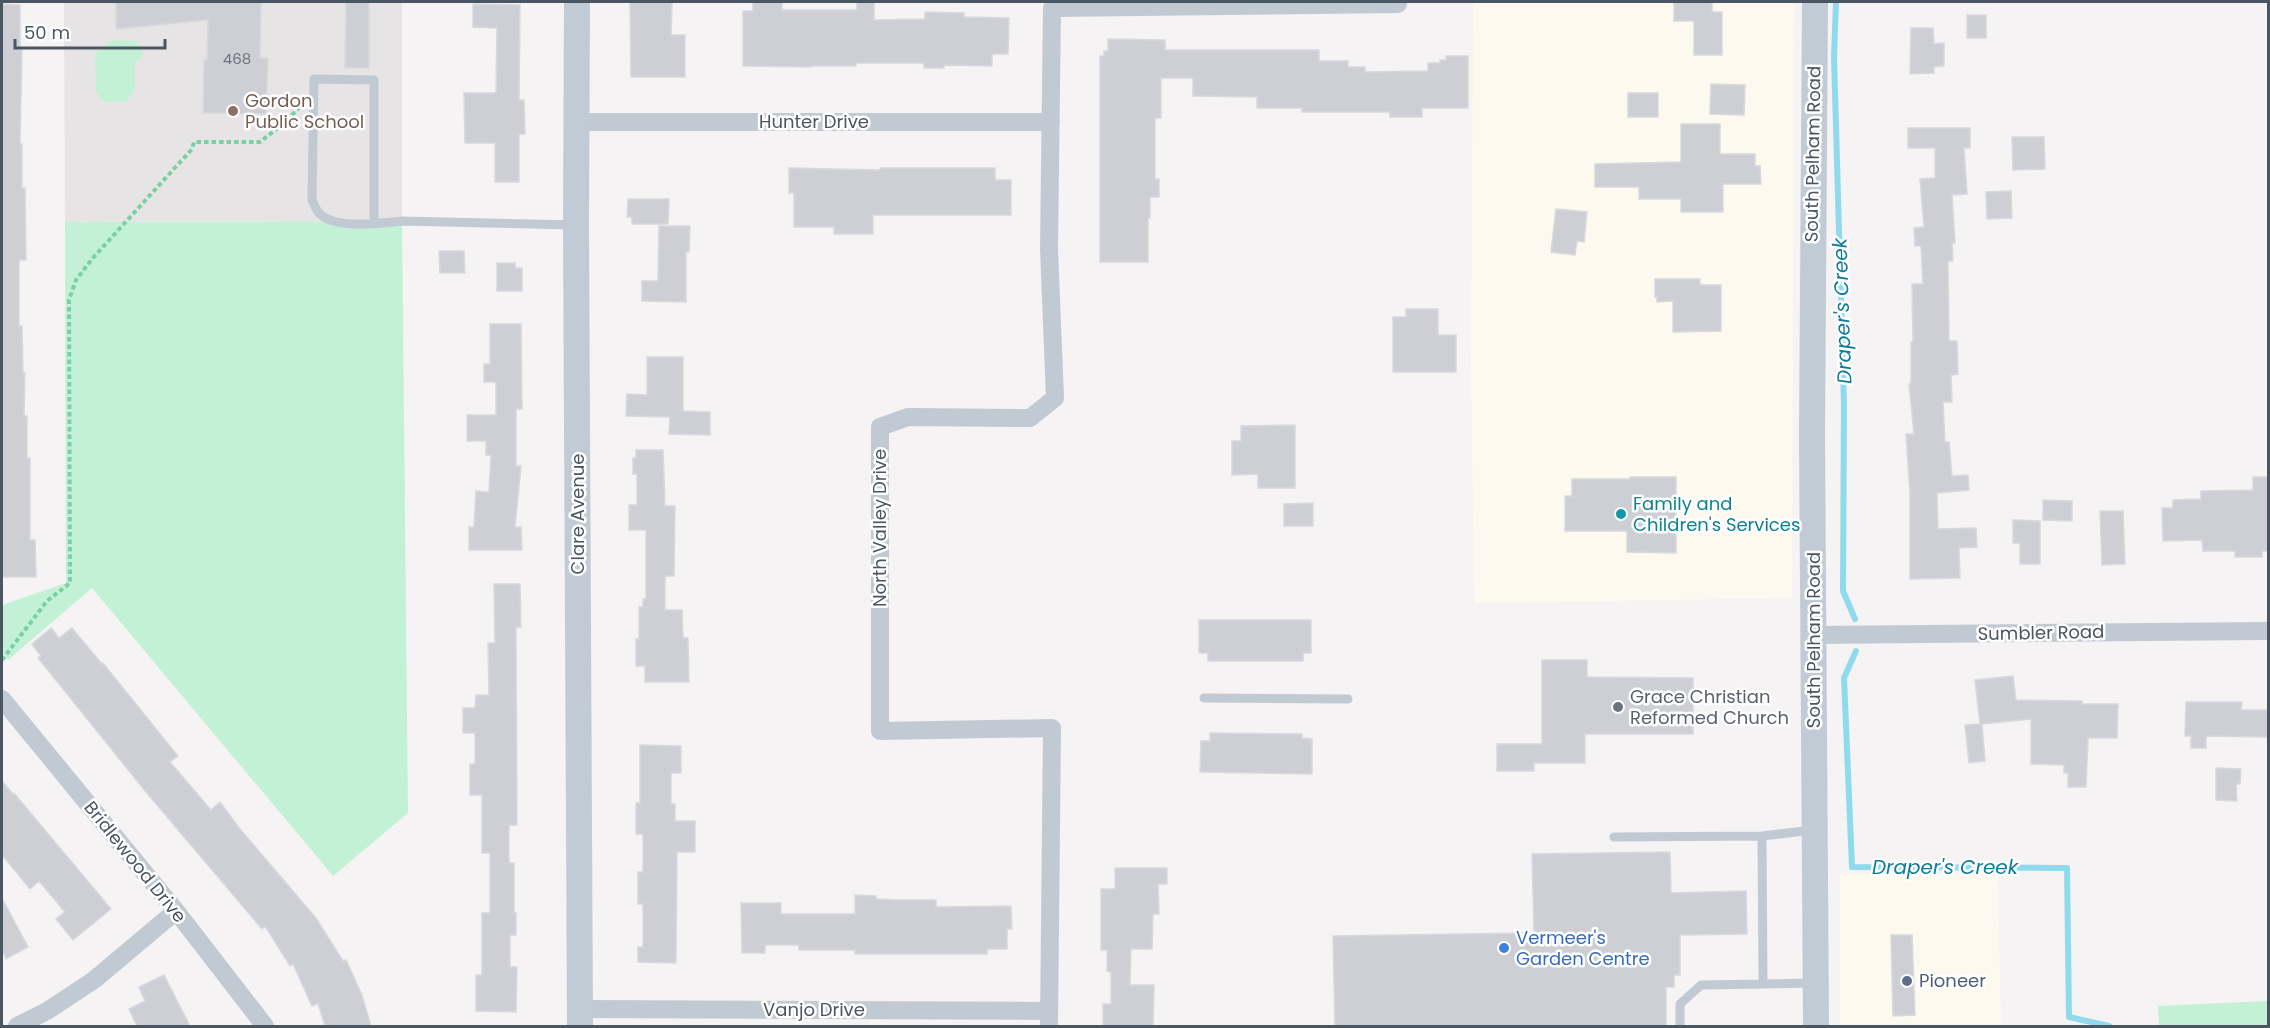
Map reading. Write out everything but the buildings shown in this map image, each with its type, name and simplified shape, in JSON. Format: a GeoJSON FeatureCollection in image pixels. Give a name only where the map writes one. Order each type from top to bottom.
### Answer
{"type":"FeatureCollection","features":[{"type":"Feature","properties":{"kind":"main road","name":"Clare Avenue"},"geometry":{"type":"LineString","coordinates":[[577,2],[580,1018]]}},
{"type":"Feature","properties":{"kind":"main road","name":"South Pelham Road"},"geometry":{"type":"LineString","coordinates":[[1815,2],[1812,306],[1816,1026]]}},
{"type":"Feature","properties":{"kind":"street","name":"North Valley Drive"},"geometry":{"type":"LineString","coordinates":[[1049,1019],[1053,728],[880,731],[880,428],[908,417],[1030,418],[1055,398],[1049,249],[1052,8],[1398,4]]}},
{"type":"Feature","properties":{"kind":"street","name":"Hunter Drive"},"geometry":{"type":"LineString","coordinates":[[578,122],[1051,122]]}},
{"type":"Feature","properties":{"kind":"street","name":"Sumbler Road"},"geometry":{"type":"LineString","coordinates":[[1814,635],[2268,631]]}},
{"type":"Feature","properties":{"kind":"street","name":"Bridlewood Drive"},"geometry":{"type":"LineString","coordinates":[[2,699],[176,911],[265,1026]]}},
{"type":"Feature","properties":{"kind":"street"},"geometry":{"type":"LineString","coordinates":[[17,1026],[47,1011],[94,980],[176,911]]}},
{"type":"Feature","properties":{"kind":"street","name":"Vanjo Drive"},"geometry":{"type":"LineString","coordinates":[[580,1018],[1049,1019]]}},
{"type":"Feature","properties":{"kind":"lane"},"geometry":{"type":"LineString","coordinates":[[374,223],[374,80],[314,80],[312,200],[319,214],[338,223],[374,223],[402,221],[576,225]]}},
{"type":"Feature","properties":{"kind":"lane"},"geometry":{"type":"LineString","coordinates":[[1204,698],[1348,699]]}},
{"type":"Feature","properties":{"kind":"lane"},"geometry":{"type":"LineString","coordinates":[[1614,837],[1762,836],[1815,829]]}},
{"type":"Feature","properties":{"kind":"lane"},"geometry":{"type":"LineString","coordinates":[[1762,836],[1763,984]]}},
{"type":"Feature","properties":{"kind":"lane"},"geometry":{"type":"LineString","coordinates":[[1680,1026],[1680,1004],[1701,985],[1816,983]]}},
{"type":"Feature","properties":{"kind":"path"},"geometry":{"type":"LineString","coordinates":[[2,660],[47,601],[70,583],[71,346],[69,300],[76,280],[92,259],[192,149],[194,142],[260,142],[284,123],[314,92]]}},
{"type":"Feature","properties":{"kind":"shaded area","name":"Gordon Public School"},"geometry":{"type":"Polygon","coordinates":[[[64,2],[402,2],[402,221],[65,222],[64,2]]]}},
{"type":"Feature","properties":{"kind":"shaded area"},"geometry":{"type":"Polygon","coordinates":[[[1473,2],[1794,2],[1792,598],[1474,603],[1471,365],[1473,2]]]}},
{"type":"Feature","properties":{"kind":"shaded area"},"geometry":{"type":"Polygon","coordinates":[[[1840,874],[1998,874],[2001,1026],[1840,1026],[1840,874]]]}},
{"type":"Feature","properties":{"kind":"green space"},"geometry":{"type":"Polygon","coordinates":[[[112,40],[134,41],[142,47],[142,57],[135,62],[135,89],[127,101],[104,102],[96,92],[95,54],[112,40]]]}},
{"type":"Feature","properties":{"kind":"green space"},"geometry":{"type":"Polygon","coordinates":[[[402,221],[408,813],[333,876],[92,588],[8,660],[2,652],[2,605],[66,583],[65,222],[402,221]]]}},
{"type":"Feature","properties":{"kind":"green space"},"geometry":{"type":"Polygon","coordinates":[[[2268,1001],[2268,1026],[2159,1026],[2158,1006],[2268,1001]]]}},
{"type":"Feature","properties":{"kind":"waterway","name":"Draper's Creek"},"geometry":{"type":"LineString","coordinates":[[1836,2],[1834,57],[1844,404],[1843,591],[1855,619]]}},
{"type":"Feature","properties":{"kind":"waterway","name":"Draper's Creek"},"geometry":{"type":"LineString","coordinates":[[1856,651],[1844,678],[1852,867],[2067,868],[2069,1017],[2109,1026]]}},
{"type":"Feature","properties":{"kind":"place","name":"Gordon Public School"},"geometry":{"type":"Point","coordinates":[233,111]}},
{"type":"Feature","properties":{"kind":"place","name":"Family and Children's Services"},"geometry":{"type":"Point","coordinates":[1621,514]}},
{"type":"Feature","properties":{"kind":"place","name":"Grace Christian Reformed Church"},"geometry":{"type":"Point","coordinates":[1618,707]}},
{"type":"Feature","properties":{"kind":"place","name":"Vermeer's Garden Centre"},"geometry":{"type":"Point","coordinates":[1504,948]}},
{"type":"Feature","properties":{"kind":"place","name":"Pioneer"},"geometry":{"type":"Point","coordinates":[1907,981]}}]}
